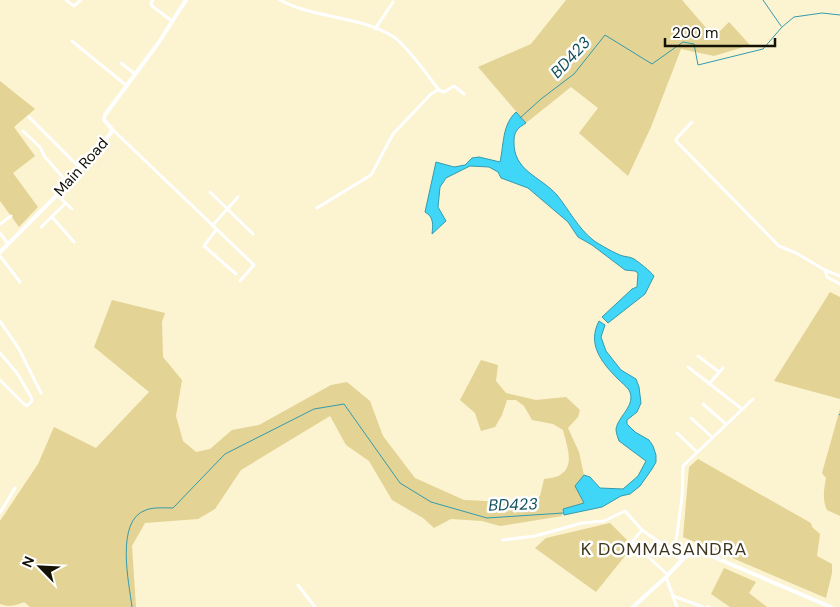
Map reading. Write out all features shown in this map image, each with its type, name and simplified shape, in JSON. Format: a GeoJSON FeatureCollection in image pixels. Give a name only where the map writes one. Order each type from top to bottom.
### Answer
{"type":"FeatureCollection","features":[{"type":"Feature","properties":{"kind":"street"},"geometry":{"type":"LineString","coordinates":[[66,0],[74,6],[81,0]]}},
{"type":"Feature","properties":{"kind":"street"},"geometry":{"type":"LineString","coordinates":[[154,0],[151,3],[152,6],[172,21]]}},
{"type":"Feature","properties":{"kind":"street","name":"Main Road"},"geometry":{"type":"LineString","coordinates":[[0,254],[81,169],[111,133],[112,129],[104,118],[186,0]]}},
{"type":"Feature","properties":{"kind":"street"},"geometry":{"type":"LineString","coordinates":[[280,0],[294,6],[362,23],[395,38],[438,90],[444,92],[454,86],[464,94]]}},
{"type":"Feature","properties":{"kind":"street"},"geometry":{"type":"LineString","coordinates":[[375,29],[393,2]]}},
{"type":"Feature","properties":{"kind":"street"},"geometry":{"type":"LineString","coordinates":[[72,41],[127,86]]}},
{"type":"Feature","properties":{"kind":"street"},"geometry":{"type":"LineString","coordinates":[[121,63],[136,74]]}},
{"type":"Feature","properties":{"kind":"street"},"geometry":{"type":"LineString","coordinates":[[317,208],[371,175],[393,134],[431,94],[438,90]]}},
{"type":"Feature","properties":{"kind":"street"},"geometry":{"type":"LineString","coordinates":[[29,117],[81,169]]}},
{"type":"Feature","properties":{"kind":"street"},"geometry":{"type":"LineString","coordinates":[[692,122],[676,140],[780,246],[796,253],[824,270],[831,271],[840,276]]}},
{"type":"Feature","properties":{"kind":"street"},"geometry":{"type":"LineString","coordinates":[[112,129],[254,265],[240,281]]}},
{"type":"Feature","properties":{"kind":"street"},"geometry":{"type":"LineString","coordinates":[[23,131],[40,147],[45,157],[68,182]]}},
{"type":"Feature","properties":{"kind":"street"},"geometry":{"type":"LineString","coordinates":[[210,192],[253,234]]}},
{"type":"Feature","properties":{"kind":"street"},"geometry":{"type":"LineString","coordinates":[[57,195],[72,209]]}},
{"type":"Feature","properties":{"kind":"street"},"geometry":{"type":"LineString","coordinates":[[212,226],[238,197]]}},
{"type":"Feature","properties":{"kind":"street"},"geometry":{"type":"LineString","coordinates":[[41,227],[66,203]]}},
{"type":"Feature","properties":{"kind":"street"},"geometry":{"type":"LineString","coordinates":[[0,224],[11,216]]}},
{"type":"Feature","properties":{"kind":"street"},"geometry":{"type":"LineString","coordinates":[[52,217],[74,242]]}},
{"type":"Feature","properties":{"kind":"street"},"geometry":{"type":"LineString","coordinates":[[216,230],[204,246],[236,274]]}},
{"type":"Feature","properties":{"kind":"street"},"geometry":{"type":"LineString","coordinates":[[0,234],[8,244]]}},
{"type":"Feature","properties":{"kind":"street"},"geometry":{"type":"LineString","coordinates":[[0,254],[20,282]]}},
{"type":"Feature","properties":{"kind":"street"},"geometry":{"type":"LineString","coordinates":[[824,270],[827,277],[840,284]]}},
{"type":"Feature","properties":{"kind":"street"},"geometry":{"type":"LineString","coordinates":[[0,321],[19,349],[41,393]]}},
{"type":"Feature","properties":{"kind":"street"},"geometry":{"type":"LineString","coordinates":[[0,353],[17,372],[32,401],[27,406],[0,380]]}},
{"type":"Feature","properties":{"kind":"street"},"geometry":{"type":"LineString","coordinates":[[698,356],[719,372]]}},
{"type":"Feature","properties":{"kind":"street"},"geometry":{"type":"LineString","coordinates":[[688,367],[742,409]]}},
{"type":"Feature","properties":{"kind":"street"},"geometry":{"type":"LineString","coordinates":[[709,384],[723,368]]}},
{"type":"Feature","properties":{"kind":"street"},"geometry":{"type":"LineString","coordinates":[[675,554],[682,497],[683,466],[753,399]]}},
{"type":"Feature","properties":{"kind":"street"},"geometry":{"type":"LineString","coordinates":[[703,404],[726,424]]}},
{"type":"Feature","properties":{"kind":"street"},"geometry":{"type":"LineString","coordinates":[[690,418],[712,437]]}},
{"type":"Feature","properties":{"kind":"street"},"geometry":{"type":"LineString","coordinates":[[677,433],[697,452]]}},
{"type":"Feature","properties":{"kind":"street"},"geometry":{"type":"LineString","coordinates":[[0,514],[15,488]]}},
{"type":"Feature","properties":{"kind":"street"},"geometry":{"type":"LineString","coordinates":[[503,540],[535,536],[582,523],[604,520],[625,510],[642,530],[682,560]]}},
{"type":"Feature","properties":{"kind":"street"},"geometry":{"type":"LineString","coordinates":[[642,530],[632,542],[667,576],[677,607]]}},
{"type":"Feature","properties":{"kind":"street"},"geometry":{"type":"LineString","coordinates":[[633,607],[682,560],[693,553],[702,552],[831,607]]}},
{"type":"Feature","properties":{"kind":"street"},"geometry":{"type":"LineString","coordinates":[[298,585],[315,607]]}},
{"type":"Feature","properties":{"kind":"street"},"geometry":{"type":"LineString","coordinates":[[673,596],[703,607]]}},
{"type":"Feature","properties":{"kind":"shaded area"},"geometry":{"type":"Polygon","coordinates":[[[566,0],[682,0],[714,37],[729,22],[750,45],[714,56],[681,49],[651,127],[628,176],[579,133],[598,108],[571,87],[526,123],[478,67],[531,44],[566,0]]]}},
{"type":"Feature","properties":{"kind":"shaded area"},"geometry":{"type":"Polygon","coordinates":[[[0,81],[35,109],[14,127],[35,156],[13,173],[38,207],[19,227],[0,201],[0,81]]]}},
{"type":"Feature","properties":{"kind":"shaded area"},"geometry":{"type":"Polygon","coordinates":[[[830,292],[840,297],[840,399],[774,381],[830,292]]]}},
{"type":"Feature","properties":{"kind":"shaded area"},"geometry":{"type":"Polygon","coordinates":[[[112,300],[165,313],[162,322],[163,357],[182,380],[176,416],[183,441],[196,452],[210,449],[232,430],[259,425],[331,385],[347,382],[370,401],[383,436],[415,478],[464,500],[529,503],[540,496],[544,479],[558,476],[568,466],[569,454],[563,430],[553,424],[532,420],[524,406],[516,400],[507,400],[502,415],[495,427],[481,431],[475,413],[460,400],[481,360],[498,365],[496,381],[506,393],[536,400],[566,397],[580,410],[578,417],[568,428],[579,452],[584,475],[579,483],[584,503],[563,509],[562,516],[500,526],[482,521],[451,519],[434,528],[423,518],[392,500],[369,461],[346,445],[330,416],[241,470],[215,509],[198,519],[145,523],[132,546],[136,607],[30,607],[24,602],[12,606],[0,604],[0,521],[38,464],[54,427],[96,448],[149,392],[94,347],[112,300]]]}},
{"type":"Feature","properties":{"kind":"shaded area"},"geometry":{"type":"Polygon","coordinates":[[[840,409],[840,516],[827,510],[825,506],[824,490],[826,478],[822,473],[840,409]]]}},
{"type":"Feature","properties":{"kind":"shaded area"},"geometry":{"type":"Polygon","coordinates":[[[698,459],[811,523],[812,527],[820,534],[817,556],[832,564],[832,573],[826,598],[683,537],[689,467],[698,459]]]}},
{"type":"Feature","properties":{"kind":"shaded area"},"geometry":{"type":"Polygon","coordinates":[[[610,523],[633,546],[596,592],[535,548],[546,538],[610,523]]]}},
{"type":"Feature","properties":{"kind":"shaded area"},"geometry":{"type":"Polygon","coordinates":[[[724,568],[756,582],[749,593],[767,607],[730,607],[711,594],[724,568]]]}},
{"type":"Feature","properties":{"kind":"water"},"geometry":{"type":"Polygon","coordinates":[[[516,112],[526,123],[517,130],[514,138],[515,151],[523,166],[557,195],[578,224],[593,240],[617,254],[634,259],[654,276],[645,294],[608,323],[602,317],[632,289],[637,287],[638,273],[625,270],[578,237],[568,222],[528,188],[501,178],[498,172],[489,167],[470,166],[446,178],[440,187],[438,207],[446,221],[432,234],[433,224],[425,212],[436,162],[454,167],[465,165],[472,158],[479,157],[500,162],[504,135],[511,117],[516,112]]]}},
{"type":"Feature","properties":{"kind":"water"},"geometry":{"type":"Polygon","coordinates":[[[599,321],[605,325],[601,337],[606,351],[621,370],[636,379],[639,387],[641,403],[637,412],[627,420],[627,424],[635,432],[649,440],[656,455],[656,462],[640,486],[630,494],[621,496],[602,507],[564,515],[563,509],[584,503],[575,486],[584,475],[590,477],[600,488],[623,489],[638,476],[646,461],[619,441],[616,429],[617,424],[629,406],[631,395],[629,390],[601,359],[595,345],[596,329],[599,321]]]}},
{"type":"Feature","properties":{"kind":"waterway"},"geometry":{"type":"LineString","coordinates":[[763,0],[781,26]]}},
{"type":"Feature","properties":{"kind":"waterway","name":"BD423"},"geometry":{"type":"LineString","coordinates":[[520,118],[574,74],[605,35],[652,64],[683,42],[694,44],[698,65],[763,49],[782,27],[794,17],[822,13],[840,15]]}},
{"type":"Feature","properties":{"kind":"waterway","name":"BD423"},"geometry":{"type":"LineString","coordinates":[[132,607],[126,553],[130,526],[136,516],[149,509],[173,508],[225,454],[314,409],[344,404],[400,483],[431,502],[487,518],[563,513]]}},
{"type":"Feature","properties":{"kind":"district","name":"K DOMMASANDRA"},"geometry":{"type":"Point","coordinates":[664,549]}}]}
